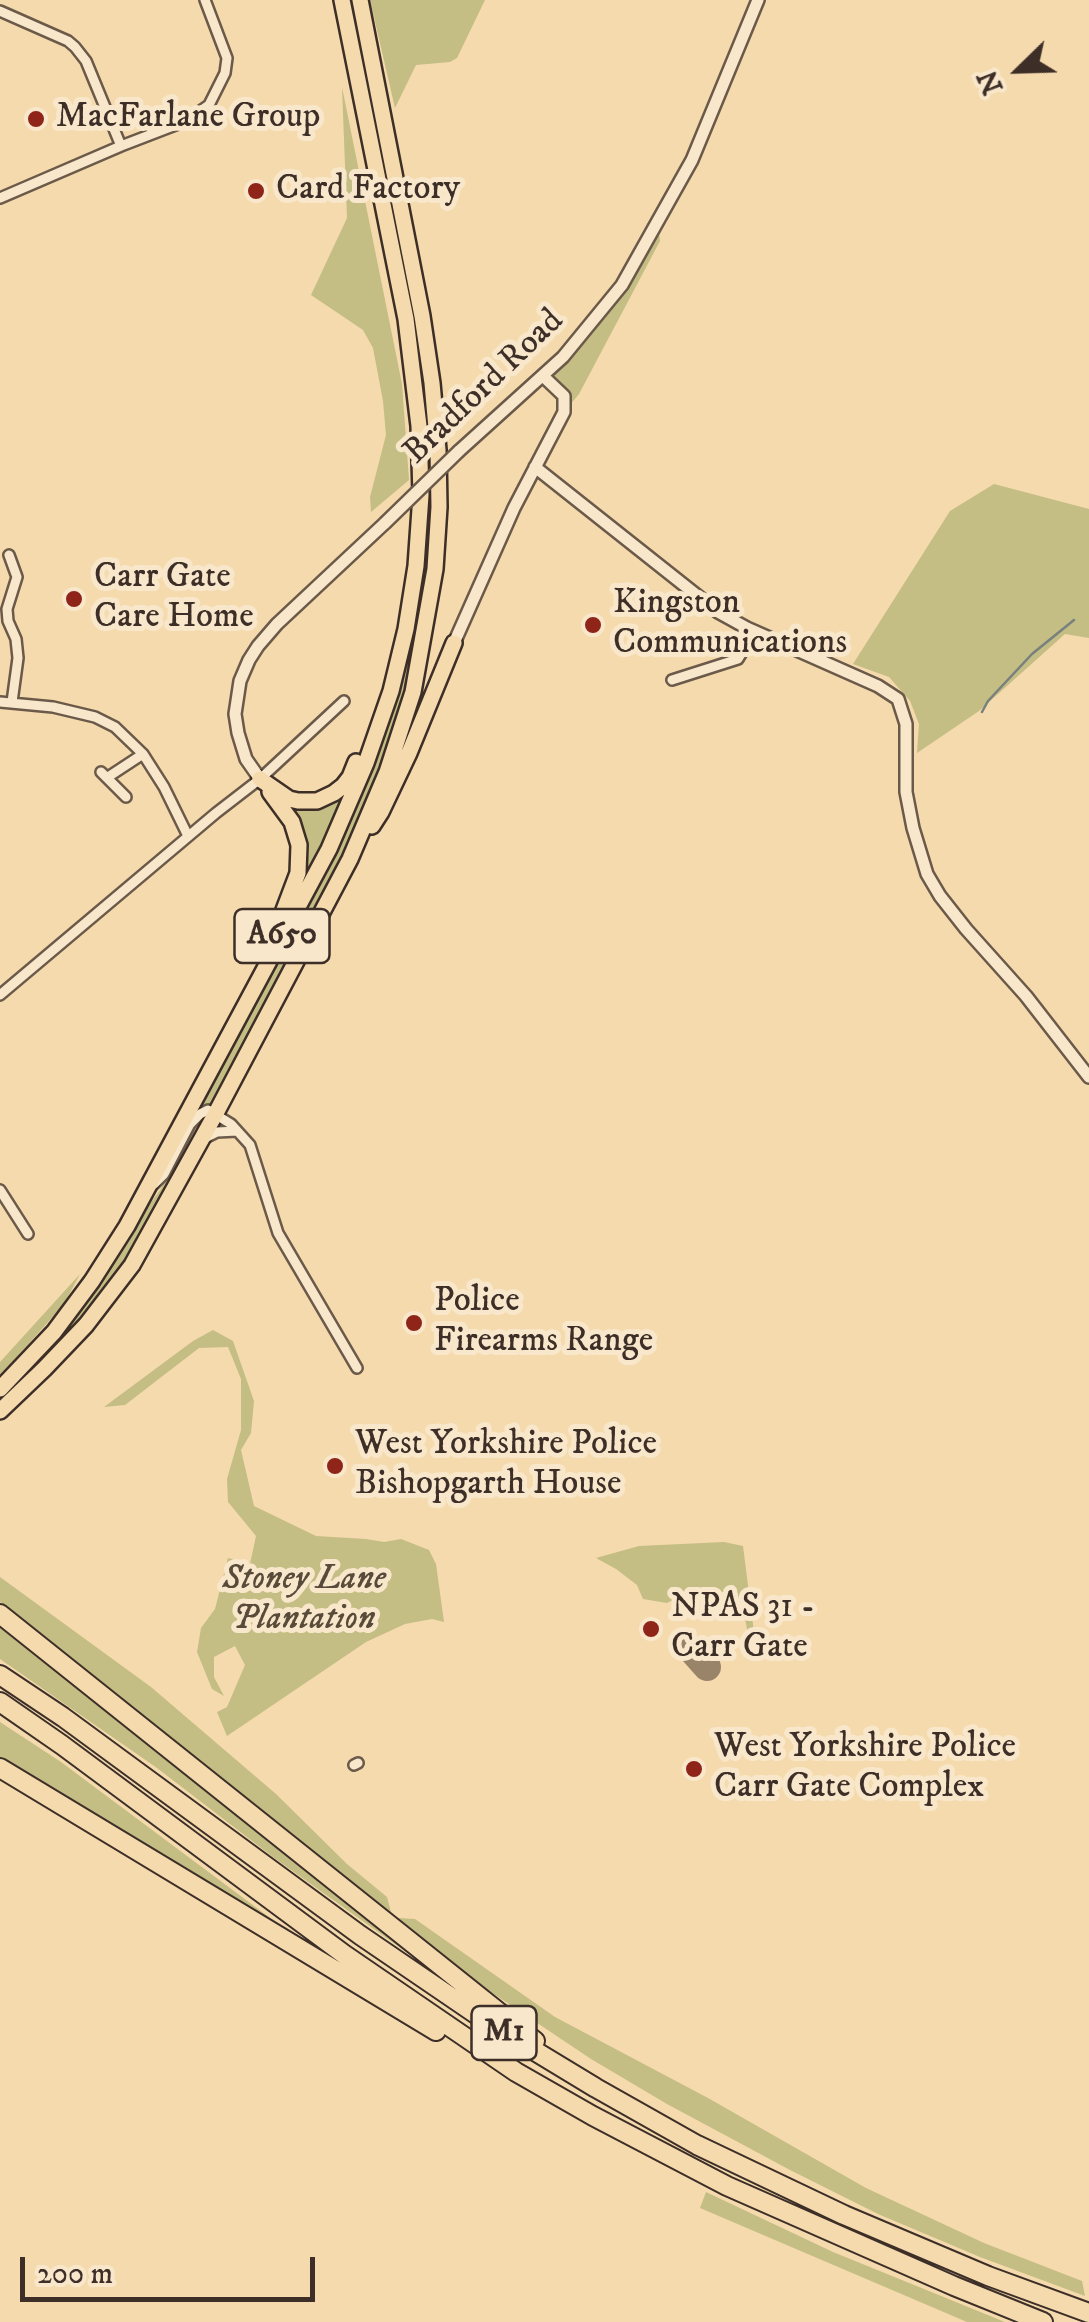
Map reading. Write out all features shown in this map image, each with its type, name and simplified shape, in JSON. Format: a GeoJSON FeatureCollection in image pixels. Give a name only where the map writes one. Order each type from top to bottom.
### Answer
{"type":"FeatureCollection","features":[{"type":"Feature","properties":{"kind":"highway","name":"A650"},"geometry":{"type":"LineString","coordinates":[[0,1390],[54,1332],[92,1281],[145,1193],[329,849],[391,692],[406,630],[422,495],[416,386],[342,0]]}},
{"type":"Feature","properties":{"kind":"highway","name":"A650"},"geometry":{"type":"LineString","coordinates":[[0,1410],[44,1369],[110,1296],[132,1265],[350,859],[387,772],[412,692],[435,570],[438,450],[422,316],[360,0]]}},
{"type":"Feature","properties":{"kind":"highway"},"geometry":{"type":"LineString","coordinates":[[260,779],[289,799],[307,802],[334,793],[350,777],[374,717],[416,566]]}},
{"type":"Feature","properties":{"kind":"highway"},"geometry":{"type":"LineString","coordinates":[[350,859],[382,812],[454,643]]}},
{"type":"Feature","properties":{"kind":"highway"},"geometry":{"type":"LineString","coordinates":[[260,779],[292,822],[300,858],[293,892],[271,955]]}},
{"type":"Feature","properties":{"kind":"highway"},"geometry":{"type":"LineString","coordinates":[[0,1614],[596,2088]]}},
{"type":"Feature","properties":{"kind":"highway","name":"M1"},"geometry":{"type":"LineString","coordinates":[[0,1675],[360,1936],[492,2026],[596,2088],[697,2144],[844,2216],[1089,2313]]}},
{"type":"Feature","properties":{"kind":"highway","name":"M1"},"geometry":{"type":"LineString","coordinates":[[0,1702],[345,1956],[516,2072],[726,2186],[1043,2322]]}},
{"type":"Feature","properties":{"kind":"highway"},"geometry":{"type":"LineString","coordinates":[[0,1768],[464,2048],[516,2072]]}},
{"type":"Feature","properties":{"kind":"street"},"geometry":{"type":"LineString","coordinates":[[0,198],[186,121],[209,105],[225,73],[227,58],[205,0]]}},
{"type":"Feature","properties":{"kind":"street","name":"Bradford Road"},"geometry":{"type":"LineString","coordinates":[[260,779],[246,759],[235,714],[240,680],[249,660],[278,624],[586,332],[622,284],[692,160],[758,0]]}},
{"type":"Feature","properties":{"kind":"street"},"geometry":{"type":"LineString","coordinates":[[0,11],[76,47],[86,61],[120,146]]}},
{"type":"Feature","properties":{"kind":"street"},"geometry":{"type":"LineString","coordinates":[[454,643],[482,576],[564,412],[566,402],[560,391],[543,376]]}},
{"type":"Feature","properties":{"kind":"street"},"geometry":{"type":"LineString","coordinates":[[535,468],[718,612],[898,698],[906,724],[906,792],[927,874],[966,930],[1026,996],[1089,1077]]}},
{"type":"Feature","properties":{"kind":"street"},"geometry":{"type":"LineString","coordinates":[[10,555],[16,577],[7,609],[18,648],[12,702]]}},
{"type":"Feature","properties":{"kind":"street"},"geometry":{"type":"LineString","coordinates":[[16,577],[28,577]]}},
{"type":"Feature","properties":{"kind":"street"},"geometry":{"type":"LineString","coordinates":[[672,680],[738,659],[754,631]]}},
{"type":"Feature","properties":{"kind":"street"},"geometry":{"type":"LineString","coordinates":[[0,995],[260,779],[344,701]]}},
{"type":"Feature","properties":{"kind":"street"},"geometry":{"type":"LineString","coordinates":[[0,702],[52,707],[95,717],[114,727],[143,754],[164,786],[188,836]]}},
{"type":"Feature","properties":{"kind":"street"},"geometry":{"type":"LineString","coordinates":[[126,796],[104,775],[143,754]]}},
{"type":"Feature","properties":{"kind":"street"},"geometry":{"type":"LineString","coordinates":[[145,1193],[164,1174],[190,1124],[200,1114],[208,1110],[216,1113],[238,1131],[250,1145],[278,1233],[357,1368]]}},
{"type":"Feature","properties":{"kind":"street"},"geometry":{"type":"LineString","coordinates":[[199,1143],[217,1132],[238,1131]]}},
{"type":"Feature","properties":{"kind":"street"},"geometry":{"type":"LineString","coordinates":[[0,1190],[28,1234]]}},
{"type":"Feature","properties":{"kind":"green space"},"geometry":{"type":"Polygon","coordinates":[[[370,0],[485,0],[457,58],[416,65],[395,108],[370,0]]]}},
{"type":"Feature","properties":{"kind":"green space"},"geometry":{"type":"Polygon","coordinates":[[[342,87],[402,384],[409,480],[371,512],[370,497],[386,435],[373,348],[363,330],[311,295],[347,218],[342,87]]]}},
{"type":"Feature","properties":{"kind":"green space"},"geometry":{"type":"Polygon","coordinates":[[[658,224],[660,241],[579,394],[564,412],[566,403],[543,376],[586,332],[658,224]]]}},
{"type":"Feature","properties":{"kind":"green space"},"geometry":{"type":"Polygon","coordinates":[[[994,484],[1089,509],[1089,638],[1065,634],[979,711],[917,753],[919,724],[910,701],[889,677],[853,664],[950,511],[994,484]]]}},
{"type":"Feature","properties":{"kind":"green space"},"geometry":{"type":"Polygon","coordinates":[[[433,498],[429,560],[413,668],[374,788],[330,884],[212,1106],[197,1110],[374,758],[428,502],[433,498]]]}},
{"type":"Feature","properties":{"kind":"green space"},"geometry":{"type":"Polygon","coordinates":[[[345,795],[321,848],[306,870],[292,809],[315,807],[345,795]]]}},
{"type":"Feature","properties":{"kind":"green space"},"geometry":{"type":"Polygon","coordinates":[[[195,1124],[200,1129],[128,1260],[88,1312],[0,1401],[26,1372],[160,1190],[195,1124]]]}},
{"type":"Feature","properties":{"kind":"green space"},"geometry":{"type":"Polygon","coordinates":[[[80,1274],[64,1304],[0,1376],[0,1362],[80,1274]]]}},
{"type":"Feature","properties":{"kind":"green space","name":"Stoney Lane Plantation"},"geometry":{"type":"Polygon","coordinates":[[[213,1330],[233,1341],[254,1401],[251,1433],[241,1450],[254,1506],[316,1536],[384,1542],[401,1539],[429,1550],[436,1564],[444,1622],[432,1619],[405,1624],[366,1642],[227,1736],[217,1712],[227,1707],[245,1665],[235,1646],[214,1657],[214,1677],[224,1696],[212,1689],[197,1652],[201,1628],[215,1609],[228,1558],[250,1564],[256,1536],[228,1502],[227,1479],[241,1430],[241,1379],[228,1347],[199,1348],[125,1405],[104,1407],[213,1330]]]}},
{"type":"Feature","properties":{"kind":"green space"},"geometry":{"type":"Polygon","coordinates":[[[724,1542],[743,1546],[757,1656],[742,1602],[723,1592],[694,1589],[667,1603],[643,1599],[637,1585],[596,1558],[639,1546],[724,1542]]]}},
{"type":"Feature","properties":{"kind":"green space"},"geometry":{"type":"Polygon","coordinates":[[[0,1577],[151,1687],[276,1794],[347,1864],[387,1897],[391,1912],[0,1602],[0,1577]]]}},
{"type":"Feature","properties":{"kind":"green space"},"geometry":{"type":"Polygon","coordinates":[[[0,1624],[444,1979],[157,1768],[0,1659],[0,1624]]]}},
{"type":"Feature","properties":{"kind":"green space"},"geometry":{"type":"Polygon","coordinates":[[[0,1722],[61,1762],[288,1935],[0,1759],[0,1722]]]}},
{"type":"Feature","properties":{"kind":"green space"},"geometry":{"type":"Polygon","coordinates":[[[399,1918],[415,1919],[555,2017],[866,2188],[984,2243],[1082,2281],[1085,2296],[878,2214],[667,2104],[488,1990],[399,1918]]]}},
{"type":"Feature","properties":{"kind":"green space"},"geometry":{"type":"Polygon","coordinates":[[[706,2192],[833,2252],[1005,2322],[967,2322],[700,2208],[706,2192]]]}},
{"type":"Feature","properties":{"kind":"waterway"},"geometry":{"type":"LineString","coordinates":[[982,712],[1032,654],[1074,620]]}},
{"type":"Feature","properties":{"kind":"taxiway"},"geometry":{"type":"LineString","coordinates":[[691,1649],[707,1667]]}},
{"type":"Feature","properties":{"kind":"place","name":"MacFarlane Group"},"geometry":{"type":"Point","coordinates":[36,119]}},
{"type":"Feature","properties":{"kind":"place","name":"Card Factory"},"geometry":{"type":"Point","coordinates":[256,191]}},
{"type":"Feature","properties":{"kind":"place","name":"Carr Gate Care Home"},"geometry":{"type":"Point","coordinates":[74,599]}},
{"type":"Feature","properties":{"kind":"place","name":"Kingston Communications"},"geometry":{"type":"Point","coordinates":[593,625]}},
{"type":"Feature","properties":{"kind":"place","name":"Police Firearms Range"},"geometry":{"type":"Point","coordinates":[414,1323]}},
{"type":"Feature","properties":{"kind":"place","name":"West Yorkshire Police Bishopgarth House"},"geometry":{"type":"Point","coordinates":[335,1466]}},
{"type":"Feature","properties":{"kind":"place","name":"NPAS 31 - Carr Gate"},"geometry":{"type":"Point","coordinates":[651,1629]}},
{"type":"Feature","properties":{"kind":"place","name":"West Yorkshire Police Carr Gate Complex"},"geometry":{"type":"Point","coordinates":[694,1769]}}]}
